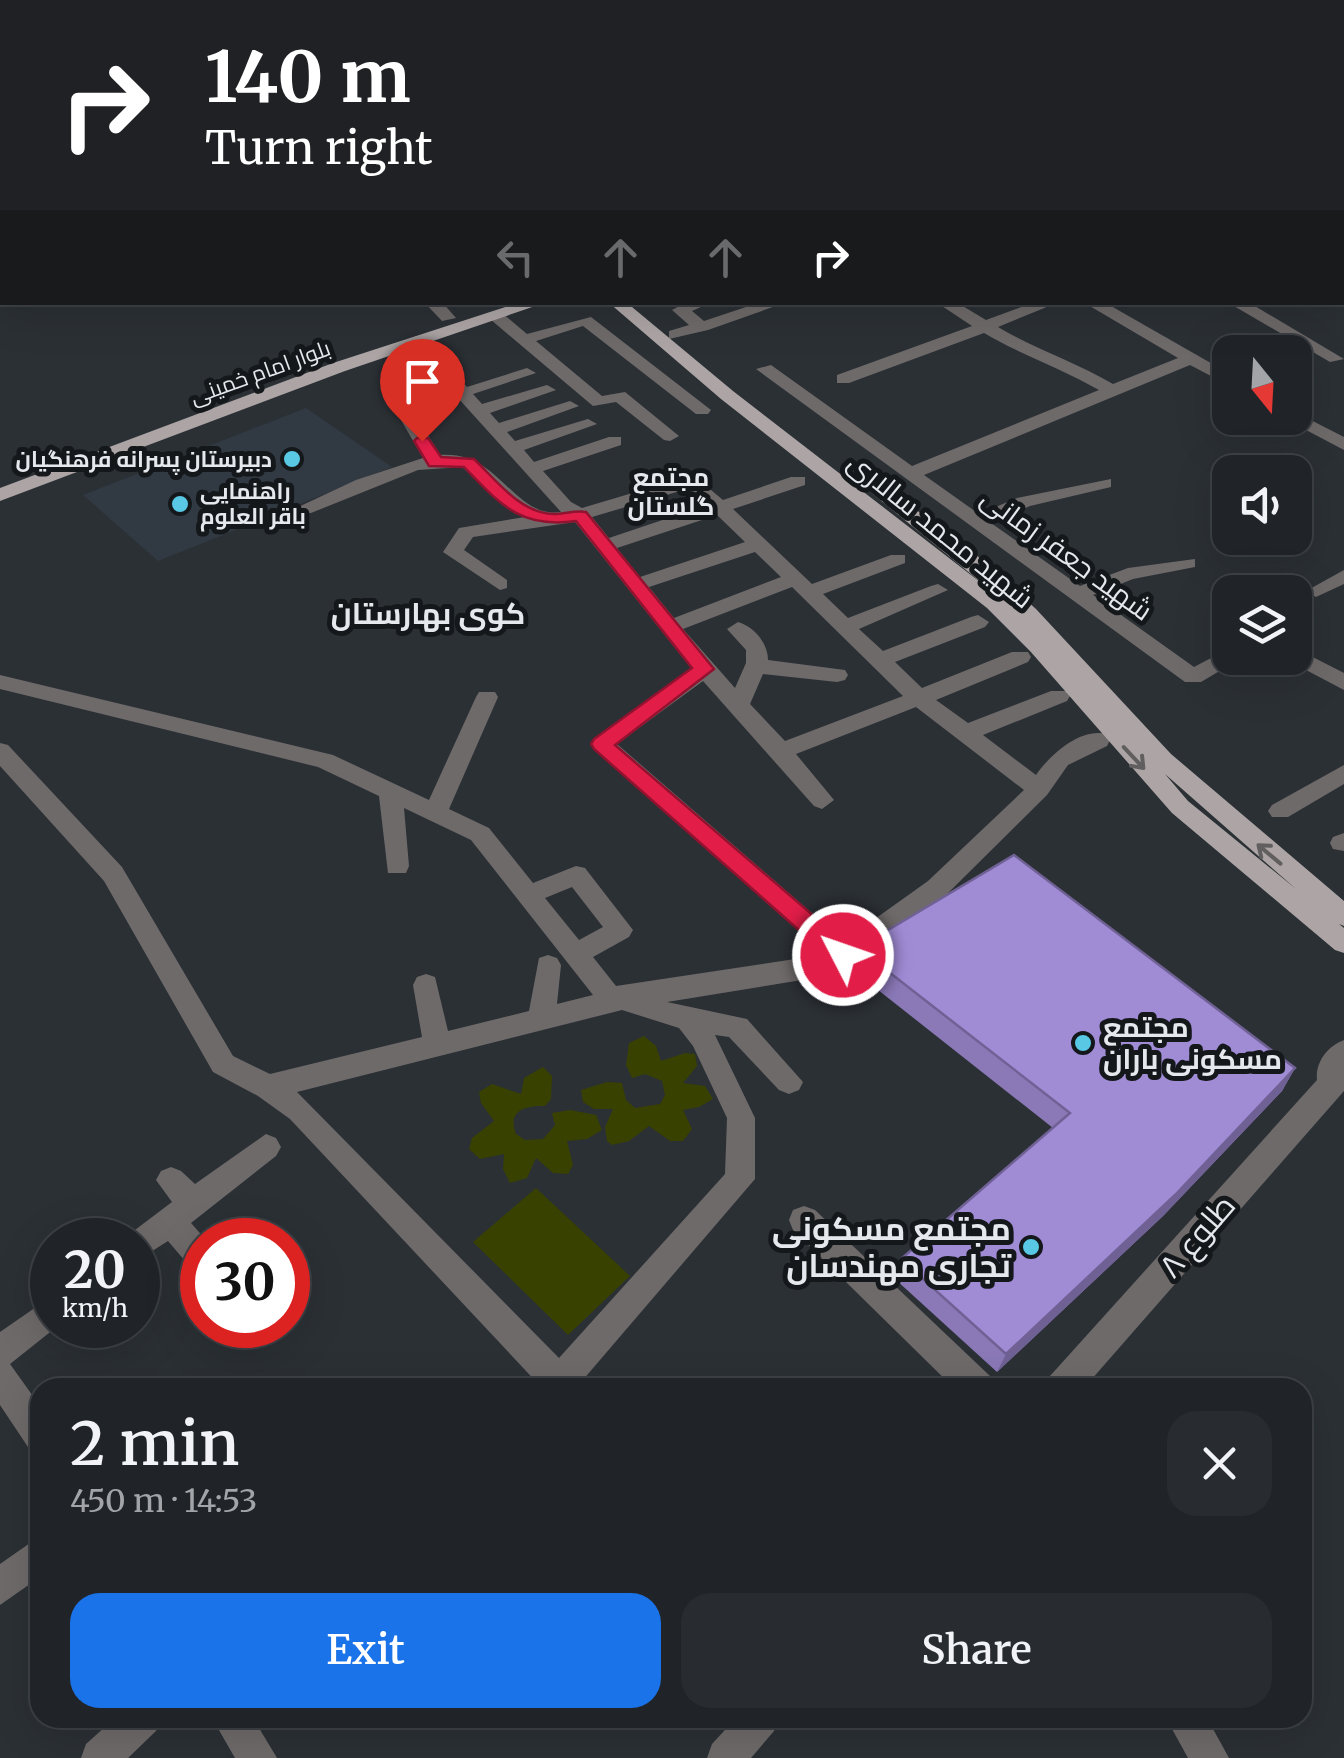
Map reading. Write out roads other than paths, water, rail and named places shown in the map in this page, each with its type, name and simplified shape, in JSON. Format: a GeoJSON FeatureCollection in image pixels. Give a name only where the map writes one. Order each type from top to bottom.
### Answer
{"type":"FeatureCollection","features":[{"type":"Feature","properties":{"kind":"main road","name":"شهید محمد سالاری"},"geometry":{"type":"LineString","coordinates":[[620,305],[994,603],[1038,646],[1180,807],[1342,936]]}},
{"type":"Feature","properties":{"kind":"main road"},"geometry":{"type":"LineString","coordinates":[[644,305],[666,338]]}},
{"type":"Feature","properties":{"kind":"main road","name":"بلوار امام خمینی"},"geometry":{"type":"LineString","coordinates":[[0,479],[159,416],[448,318],[497,309]]}},
{"type":"Feature","properties":{"kind":"main road","name":"بلوار امام خمینی"},"geometry":{"type":"LineString","coordinates":[[0,495],[168,428],[497,309]]}},
{"type":"Feature","properties":{"kind":"street"},"geometry":{"type":"LineString","coordinates":[[435,305],[448,318]]}},
{"type":"Feature","properties":{"kind":"street"},"geometry":{"type":"LineString","coordinates":[[695,305],[680,310],[702,327]]}},
{"type":"Feature","properties":{"kind":"street"},"geometry":{"type":"LineString","coordinates":[[666,338],[770,305]]}},
{"type":"Feature","properties":{"kind":"street"},"geometry":{"type":"LineString","coordinates":[[949,305],[1030,353],[1074,368],[1112,390]]}},
{"type":"Feature","properties":{"kind":"street"},"geometry":{"type":"LineString","coordinates":[[843,379],[1043,305]]}},
{"type":"Feature","properties":{"kind":"street"},"geometry":{"type":"LineString","coordinates":[[1096,305],[1212,371]]}},
{"type":"Feature","properties":{"kind":"street"},"geometry":{"type":"LineString","coordinates":[[1242,305],[1340,357],[1330,367],[1344,377]]}},
{"type":"Feature","properties":{"kind":"street"},"geometry":{"type":"LineString","coordinates":[[497,309],[599,402],[642,388],[702,410]]}},
{"type":"Feature","properties":{"kind":"street"},"geometry":{"type":"LineString","coordinates":[[526,339],[585,320],[642,388],[670,436]]}},
{"type":"Feature","properties":{"kind":"street"},"geometry":{"type":"LineString","coordinates":[[421,339],[538,467],[564,506],[580,516],[704,669],[781,750],[822,800]]}},
{"type":"Feature","properties":{"kind":"street"},"geometry":{"type":"LineString","coordinates":[[909,474],[1191,359]]}},
{"type":"Feature","properties":{"kind":"street","name":"شهید جعفر زمانی"},"geometry":{"type":"LineString","coordinates":[[765,368],[1192,677],[1212,666]]}},
{"type":"Feature","properties":{"kind":"street"},"geometry":{"type":"LineString","coordinates":[[448,370],[474,389],[484,409]]}},
{"type":"Feature","properties":{"kind":"street"},"geometry":{"type":"LineString","coordinates":[[435,409],[414,380],[448,370]]}},
{"type":"Feature","properties":{"kind":"street"},"geometry":{"type":"LineString","coordinates":[[474,389],[527,374]]}},
{"type":"Feature","properties":{"kind":"street"},"geometry":{"type":"LineString","coordinates":[[484,409],[547,390]]}},
{"type":"Feature","properties":{"kind":"street"},"geometry":{"type":"LineString","coordinates":[[502,428],[570,406]]}},
{"type":"Feature","properties":{"kind":"street"},"geometry":{"type":"LineString","coordinates":[[410,420],[435,462]]}},
{"type":"Feature","properties":{"kind":"street"},"geometry":{"type":"LineString","coordinates":[[518,446],[588,424]]}},
{"type":"Feature","properties":{"kind":"street"},"geometry":{"type":"LineString","coordinates":[[1312,427],[1344,445]]}},
{"type":"Feature","properties":{"kind":"street"},"geometry":{"type":"LineString","coordinates":[[538,467],[615,441]]}},
{"type":"Feature","properties":{"kind":"street"},"geometry":{"type":"LineString","coordinates":[[304,509],[373,481],[435,462],[468,462],[514,507],[550,520]]}},
{"type":"Feature","properties":{"kind":"street"},"geometry":{"type":"LineString","coordinates":[[500,584],[453,552],[459,538],[487,527],[580,516],[693,482],[918,698],[1039,789]]}},
{"type":"Feature","properties":{"kind":"street"},"geometry":{"type":"LineString","coordinates":[[604,546],[798,482]]}},
{"type":"Feature","properties":{"kind":"street"},"geometry":{"type":"LineString","coordinates":[[976,522],[1024,502],[1104,482]]}},
{"type":"Feature","properties":{"kind":"street"},"geometry":{"type":"LineString","coordinates":[[636,585],[759,544]]}},
{"type":"Feature","properties":{"kind":"street"},"geometry":{"type":"LineString","coordinates":[[670,627],[898,559]]}},
{"type":"Feature","properties":{"kind":"street"},"geometry":{"type":"LineString","coordinates":[[1075,594],[1128,574],[1188,564]]}},
{"type":"Feature","properties":{"kind":"street"},"geometry":{"type":"LineString","coordinates":[[1316,591],[1344,576]]}},
{"type":"Feature","properties":{"kind":"street"},"geometry":{"type":"LineString","coordinates":[[844,627],[938,590]]}},
{"type":"Feature","properties":{"kind":"street"},"geometry":{"type":"LineString","coordinates":[[880,660],[978,622]]}},
{"type":"Feature","properties":{"kind":"street"},"geometry":{"type":"LineString","coordinates":[[738,629],[757,648],[756,666],[739,704]]}},
{"type":"Feature","properties":{"kind":"street"},"geometry":{"type":"LineString","coordinates":[[781,750],[1020,657]]}},
{"type":"Feature","properties":{"kind":"street"},"geometry":{"type":"LineString","coordinates":[[1312,664],[1344,682]]}},
{"type":"Feature","properties":{"kind":"street"},"geometry":{"type":"LineString","coordinates":[[756,666],[836,675]]}},
{"type":"Feature","properties":{"kind":"street"},"geometry":{"type":"LineString","coordinates":[[704,669],[602,744],[843,955],[937,888],[1039,789],[1060,758],[1099,740]]}},
{"type":"Feature","properties":{"kind":"street"},"geometry":{"type":"LineString","coordinates":[[0,682],[325,761],[480,834],[607,994],[688,1020],[736,1028],[789,1082]]}},
{"type":"Feature","properties":{"kind":"street"},"geometry":{"type":"LineString","coordinates":[[965,733],[1059,696]]}},
{"type":"Feature","properties":{"kind":"street"},"geometry":{"type":"LineString","coordinates":[[436,812],[486,698]]}},
{"type":"Feature","properties":{"kind":"street"},"geometry":{"type":"LineString","coordinates":[[0,751],[114,874],[223,1064],[268,1087],[300,1110],[555,1378]]}},
{"type":"Feature","properties":{"kind":"street"},"geometry":{"type":"LineString","coordinates":[[1280,811],[1344,773]]}},
{"type":"Feature","properties":{"kind":"street"},"geometry":{"type":"LineString","coordinates":[[390,790],[398,866]]}},
{"type":"Feature","properties":{"kind":"street"},"geometry":{"type":"LineString","coordinates":[[528,895],[576,875],[620,930],[575,954]]}},
{"type":"Feature","properties":{"kind":"street"},"geometry":{"type":"LineString","coordinates":[[542,1018],[548,965]]}},
{"type":"Feature","properties":{"kind":"street"},"geometry":{"type":"LineString","coordinates":[[268,1087],[622,999],[802,968]]}},
{"type":"Feature","properties":{"kind":"street"},"geometry":{"type":"LineString","coordinates":[[426,985],[437,1045]]}},
{"type":"Feature","properties":{"kind":"street"},"geometry":{"type":"LineString","coordinates":[[563,1378],[740,1179],[741,1118],[703,1038],[688,1020]]}},
{"type":"Feature","properties":{"kind":"street","name":"طلوع ۸"},"geometry":{"type":"LineString","coordinates":[[1071,1378],[1338,1080],[1330,1069],[1344,1052]]}},
{"type":"Feature","properties":{"kind":"street"},"geometry":{"type":"LineString","coordinates":[[160,1229],[266,1147]]}},
{"type":"Feature","properties":{"kind":"street"},"geometry":{"type":"LineString","coordinates":[[171,1180],[184,1218]]}},
{"type":"Feature","properties":{"kind":"street"},"geometry":{"type":"LineString","coordinates":[[804,1220],[968,1378]]}},
{"type":"Feature","properties":{"kind":"street"},"geometry":{"type":"LineString","coordinates":[[0,1352],[30,1329]]}},
{"type":"Feature","properties":{"kind":"street"},"geometry":{"type":"LineString","coordinates":[[0,1376],[30,1420]]}},
{"type":"Feature","properties":{"kind":"street"},"geometry":{"type":"LineString","coordinates":[[0,1587],[30,1562]]}},
{"type":"Feature","properties":{"kind":"street"},"geometry":{"type":"LineString","coordinates":[[100,1758],[132,1728]]}},
{"type":"Feature","properties":{"kind":"street"},"geometry":{"type":"LineString","coordinates":[[238,1728],[258,1758]]}},
{"type":"Feature","properties":{"kind":"street"},"geometry":{"type":"LineString","coordinates":[[726,1758],[752,1728]]}},
{"type":"Feature","properties":{"kind":"street"},"geometry":{"type":"LineString","coordinates":[[1192,1728],[1210,1758]]}},
{"type":"Feature","properties":{"kind":"place","name":"دبیرستان پسرانه فرهنگیان"},"geometry":{"type":"Point","coordinates":[292,459]}},
{"type":"Feature","properties":{"kind":"place","name":"راهنمایی باقر العلوم"},"geometry":{"type":"Point","coordinates":[180,504]}},
{"type":"Feature","properties":{"kind":"place","name":"مجتمع مسکونی باران"},"geometry":{"type":"Point","coordinates":[1083,1043]}},
{"type":"Feature","properties":{"kind":"place","name":"مجتمع مسکونی تجاری مهندسان"},"geometry":{"type":"Point","coordinates":[1031,1247]}},
{"type":"Feature","properties":{"kind":"district","name":"مجتمع گلستان"},"geometry":{"type":"Point","coordinates":[671,492]}},
{"type":"Feature","properties":{"kind":"district","name":"کوی بهارستان"},"geometry":{"type":"Point","coordinates":[428,614]}}]}
